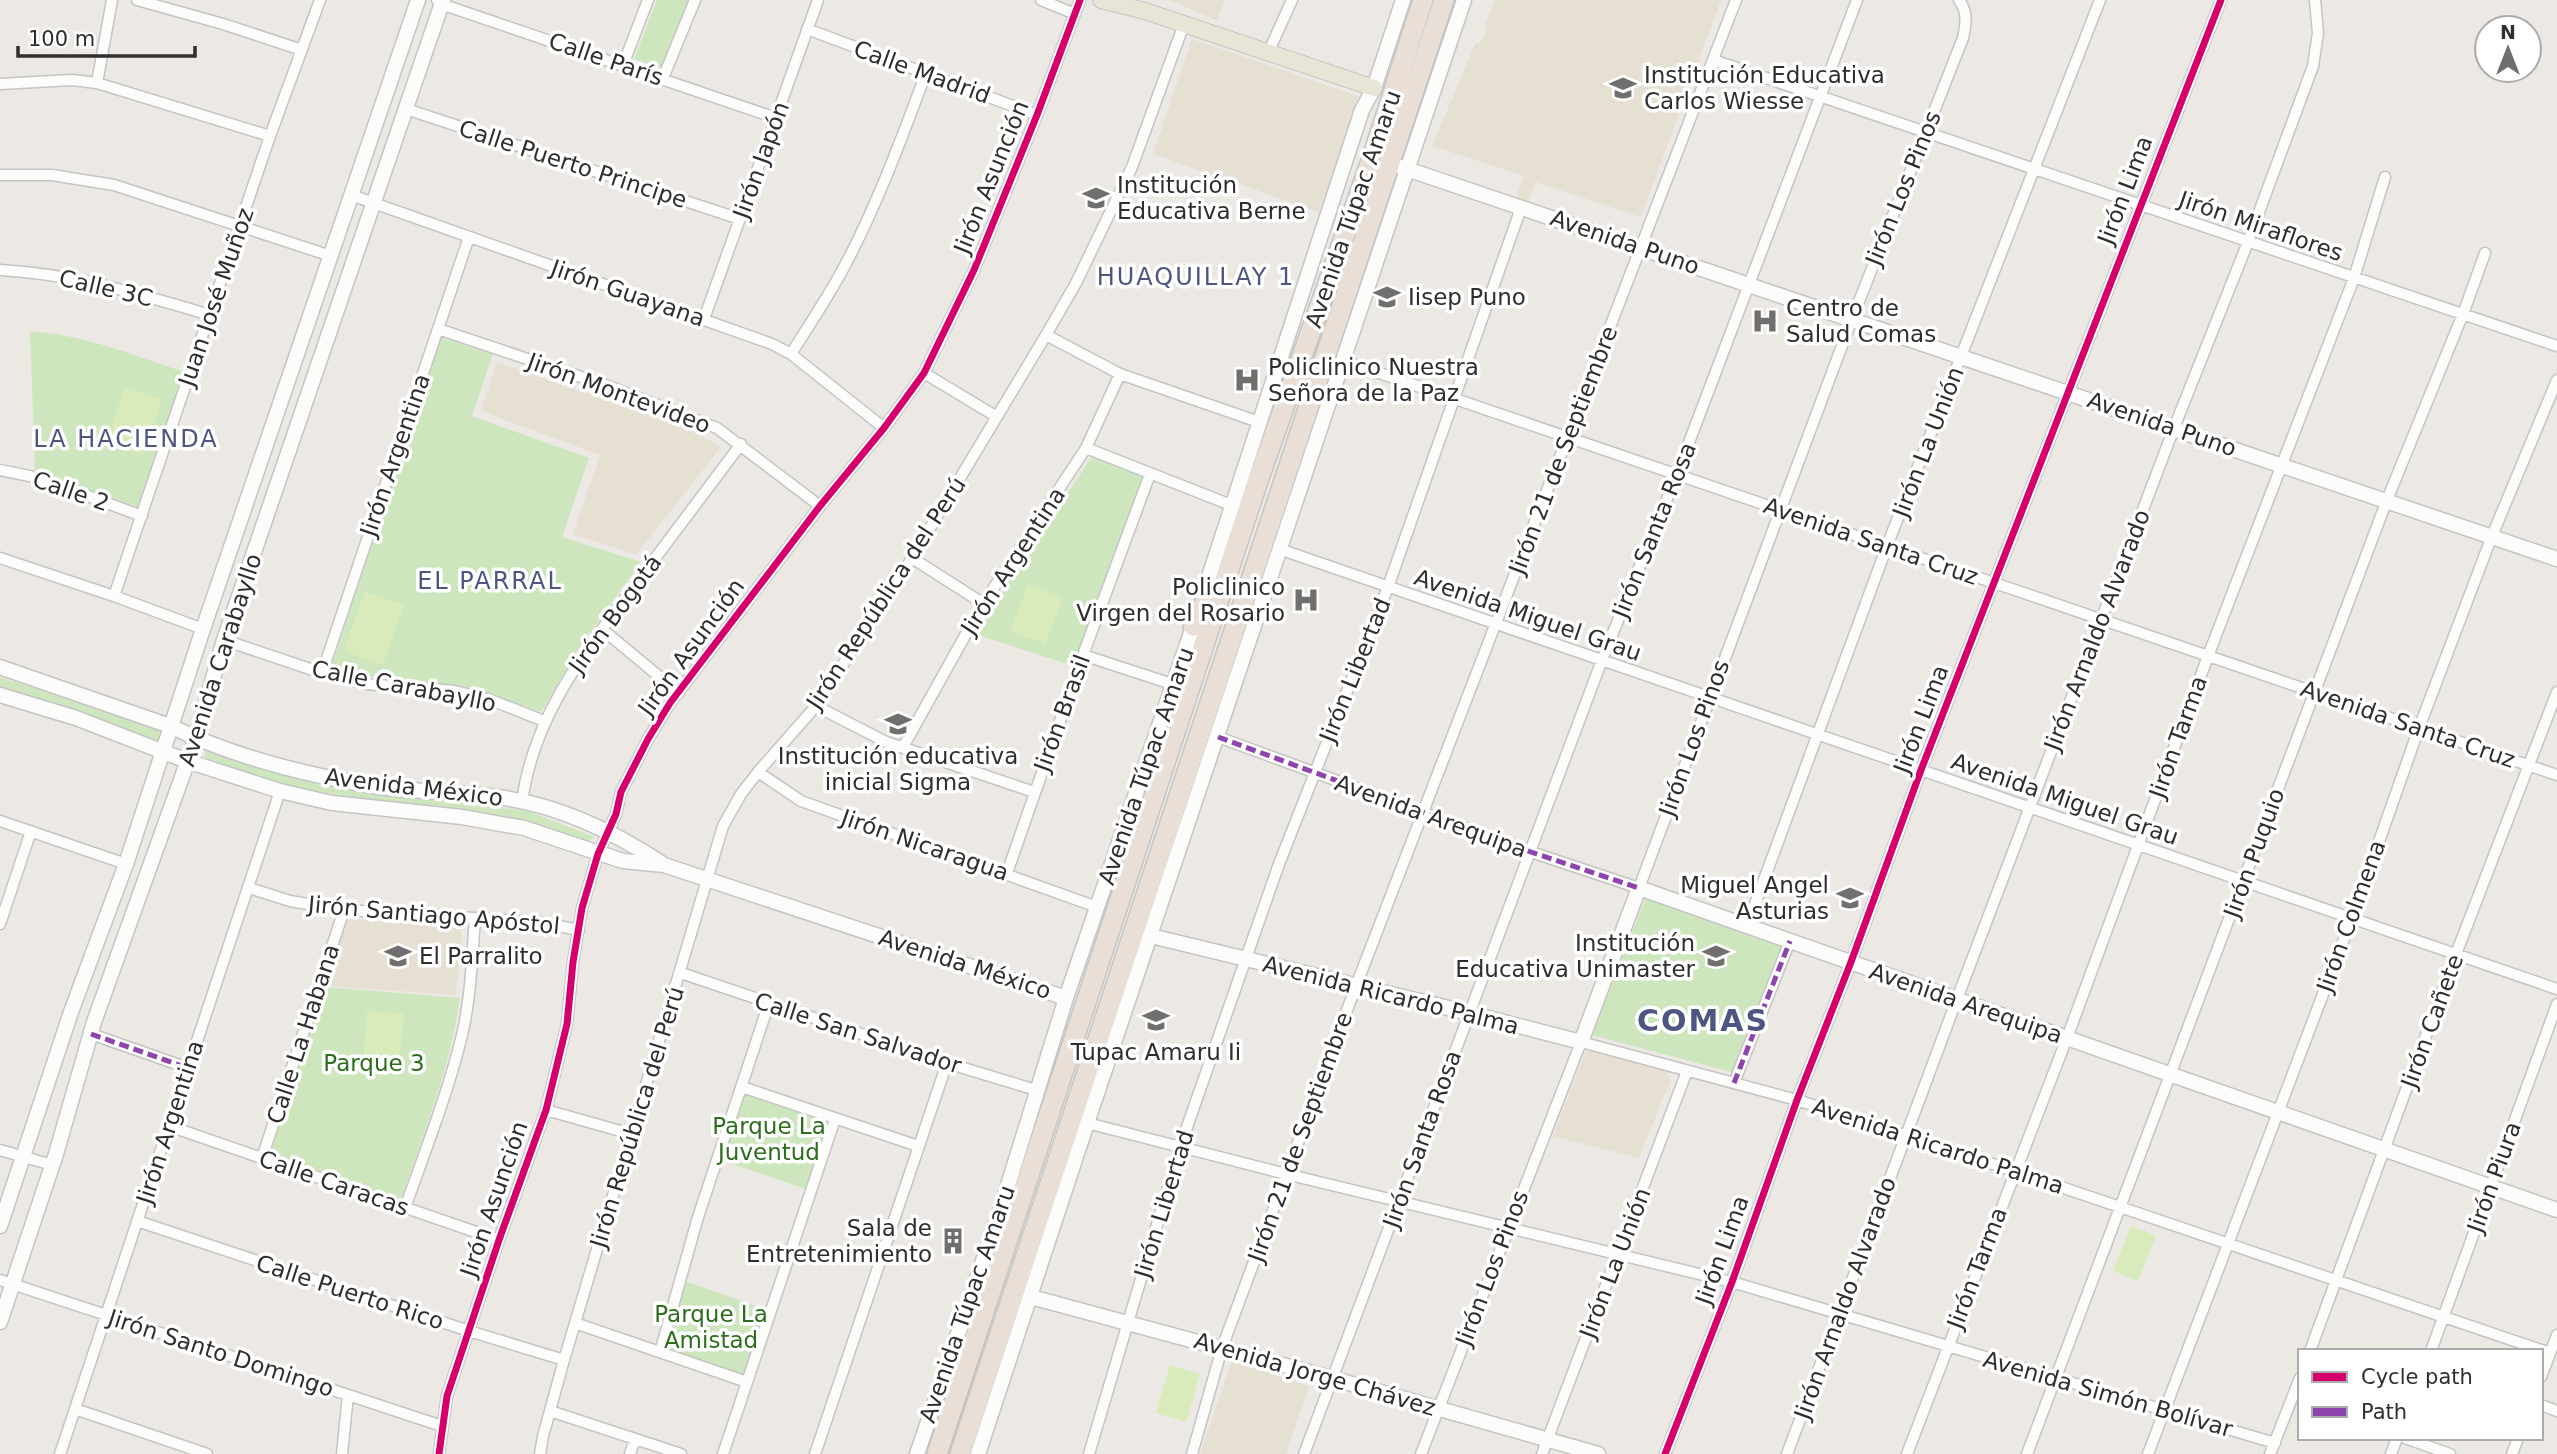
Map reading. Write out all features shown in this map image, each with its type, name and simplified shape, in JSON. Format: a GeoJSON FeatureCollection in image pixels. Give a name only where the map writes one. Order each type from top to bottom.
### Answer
{"type":"FeatureCollection","features":[{"type":"Feature","properties":{"kind":"highway","name":"Avenida Túpac Amaru"},"geometry":{"type":"LineString","coordinates":[[937,1454],[1259,478],[1390,164],[1423,0]]}},
{"type":"Feature","properties":{"kind":"highway","name":"Avenida Túpac Amaru"},"geometry":{"type":"LineString","coordinates":[[960,1454],[1444,0]]}},
{"type":"Feature","properties":{"kind":"highway"},"geometry":{"type":"LineString","coordinates":[[1193,626],[1209,597],[1250,487],[1259,478]]}},
{"type":"Feature","properties":{"kind":"main road","name":"Avenida Carabayllo"},"geometry":{"type":"LineString","coordinates":[[0,1226],[71,1012],[126,864],[170,726],[418,0]]}},
{"type":"Feature","properties":{"kind":"main road"},"geometry":{"type":"LineString","coordinates":[[1101,0],[1145,11],[1374,88]]}},
{"type":"Feature","properties":{"kind":"main road"},"geometry":{"type":"LineString","coordinates":[[1126,0],[1145,11]]}},
{"type":"Feature","properties":{"kind":"main road","name":"Avenida Túpac Amaru"},"geometry":{"type":"LineString","coordinates":[[916,1454],[1000,1210],[1066,998],[1175,685],[1231,505],[1358,123],[1374,88],[1403,0]]}},
{"type":"Feature","properties":{"kind":"main road","name":"Avenida Túpac Amaru"},"geometry":{"type":"LineString","coordinates":[[978,1454],[1344,361],[1390,164],[1464,0]]}},
{"type":"Feature","properties":{"kind":"main road","name":"Avenida Carabayllo"},"geometry":{"type":"LineString","coordinates":[[0,1322],[6,1282],[52,1166],[91,1034],[196,738],[224,640],[374,204],[440,1]]}},
{"type":"Feature","properties":{"kind":"main road","name":"Avenida Puno"},"geometry":{"type":"LineString","coordinates":[[1390,164],[2557,559]]}},
{"type":"Feature","properties":{"kind":"main road","name":"Avenida México"},"geometry":{"type":"LineString","coordinates":[[0,667],[170,726],[196,738],[291,769],[382,787],[495,796],[548,807],[629,842],[664,865]]}},
{"type":"Feature","properties":{"kind":"main road","name":"Avenida México"},"geometry":{"type":"LineString","coordinates":[[0,695],[76,718],[187,761],[280,791],[332,803],[462,817],[524,828],[623,861],[664,865],[1066,998]]}},
{"type":"Feature","properties":{"kind":"main road","name":"Avenida Arequipa"},"geometry":{"type":"LineString","coordinates":[[1639,888],[2557,1210]]}},
{"type":"Feature","properties":{"kind":"main road","name":"Jirón Los Pinos"},"geometry":{"type":"LineString","coordinates":[[1581,1042],[1639,888]]}},
{"type":"Feature","properties":{"kind":"main road","name":"Avenida Ricardo Palma"},"geometry":{"type":"LineString","coordinates":[[1151,936],[1581,1042]]}},
{"type":"Feature","properties":{"kind":"main road","name":"Avenida Jorge Chávez"},"geometry":{"type":"LineString","coordinates":[[1031,1297],[1438,1409],[1544,1447],[1598,1454]]}},
{"type":"Feature","properties":{"kind":"street"},"geometry":{"type":"LineString","coordinates":[[97,83],[112,0]]}},
{"type":"Feature","properties":{"kind":"street"},"geometry":{"type":"LineString","coordinates":[[137,0],[302,50]]}},
{"type":"Feature","properties":{"kind":"street","name":"Juan José Muñoz"},"geometry":{"type":"LineString","coordinates":[[114,596],[270,136],[320,0]]}},
{"type":"Feature","properties":{"kind":"street"},"geometry":{"type":"LineString","coordinates":[[623,65],[648,0]]}},
{"type":"Feature","properties":{"kind":"street"},"geometry":{"type":"LineString","coordinates":[[663,78],[695,0]]}},
{"type":"Feature","properties":{"kind":"street","name":"Jirón Japón"},"geometry":{"type":"LineString","coordinates":[[704,320],[818,0]]}},
{"type":"Feature","properties":{"kind":"street"},"geometry":{"type":"LineString","coordinates":[[1041,0],[1075,14]]}},
{"type":"Feature","properties":{"kind":"street","name":"Jirón Asunción"},"geometry":{"type":"LineString","coordinates":[[439,1454],[447,1396],[546,1110],[567,1024],[582,908],[621,792],[670,703],[924,373],[974,270],[1080,0]]}},
{"type":"Feature","properties":{"kind":"street"},"geometry":{"type":"LineString","coordinates":[[1268,53],[1292,0]]}},
{"type":"Feature","properties":{"kind":"street","name":"Jirón 21 de Septiembre"},"geometry":{"type":"LineString","coordinates":[[1192,1454],[1222,1348],[1356,986],[1736,0]]}},
{"type":"Feature","properties":{"kind":"street","name":"Jirón Santa Rosa"},"geometry":{"type":"LineString","coordinates":[[1304,1454],[1602,660],[1677,474],[1857,0]]}},
{"type":"Feature","properties":{"kind":"street","name":"Jirón Los Pinos"},"geometry":{"type":"LineString","coordinates":[[1639,888],[1852,319],[1963,38],[1966,22],[1964,7],[1959,0]]}},
{"type":"Feature","properties":{"kind":"street","name":"Jirón La Unión"},"geometry":{"type":"LineString","coordinates":[[1747,926],[1887,546],[2100,0]]}},
{"type":"Feature","properties":{"kind":"street","name":"Jirón Lima"},"geometry":{"type":"LineString","coordinates":[[1665,1454],[1732,1282],[1921,770],[2221,0]]}},
{"type":"Feature","properties":{"kind":"street","name":"Jirón Arnaldo Alvarado"},"geometry":{"type":"LineString","coordinates":[[1787,1454],[1956,999],[2174,428],[2248,242],[2312,66],[2318,33],[2315,0]]}},
{"type":"Feature","properties":{"kind":"street","name":"Calle París"},"geometry":{"type":"LineString","coordinates":[[440,1],[776,118]]}},
{"type":"Feature","properties":{"kind":"street","name":"Jirón República del Perú"},"geometry":{"type":"LineString","coordinates":[[540,1454],[564,1360],[723,826],[741,794],[758,772],[817,706],[912,558],[1076,283],[1132,167],[1184,24]]}},
{"type":"Feature","properties":{"kind":"street","name":"Calle Madrid"},"geometry":{"type":"LineString","coordinates":[[807,29],[1037,115]]}},
{"type":"Feature","properties":{"kind":"street","name":"Jirón Miraflores"},"geometry":{"type":"LineString","coordinates":[[1713,61],[2557,346]]}},
{"type":"Feature","properties":{"kind":"street"},"geometry":{"type":"LineString","coordinates":[[791,354],[841,272],[862,230],[891,167],[926,73]]}},
{"type":"Feature","properties":{"kind":"street"},"geometry":{"type":"LineString","coordinates":[[0,84],[72,80],[97,83],[270,136]]}},
{"type":"Feature","properties":{"kind":"street","name":"Calle Puerto Principe"},"geometry":{"type":"LineString","coordinates":[[406,108],[740,219]]}},
{"type":"Feature","properties":{"kind":"street"},"geometry":{"type":"LineString","coordinates":[[0,175],[52,175],[94,180],[331,256]]}},
{"type":"Feature","properties":{"kind":"street","name":"Jirón Tarma"},"geometry":{"type":"LineString","coordinates":[[1907,1454],[2067,1038],[2208,656],[2354,278],[2385,177]]}},
{"type":"Feature","properties":{"kind":"street","name":"Jirón Guayana"},"geometry":{"type":"LineString","coordinates":[[351,195],[772,344],[791,354],[884,428]]}},
{"type":"Feature","properties":{"kind":"street","name":"Jirón Libertad"},"geometry":{"type":"LineString","coordinates":[[1089,1454],[1180,1147],[1314,773],[1388,587],[1521,208]]}},
{"type":"Feature","properties":{"kind":"street","name":"Jirón Argentina"},"geometry":{"type":"LineString","coordinates":[[322,673],[469,237]]}},
{"type":"Feature","properties":{"kind":"street","name":"Jirón Puquio"},"geometry":{"type":"LineString","coordinates":[[2027,1454],[2387,500],[2485,253]]}},
{"type":"Feature","properties":{"kind":"street","name":"Calle 3C"},"geometry":{"type":"LineString","coordinates":[[0,270],[96,282],[209,315]]}},
{"type":"Feature","properties":{"kind":"street","name":"Jirón Montevideo"},"geometry":{"type":"LineString","coordinates":[[438,329],[690,416],[717,428],[820,506]]}},
{"type":"Feature","properties":{"kind":"street"},"geometry":{"type":"LineString","coordinates":[[1046,335],[1120,374],[1259,422]]}},
{"type":"Feature","properties":{"kind":"street","name":"Avenida Santa Cruz"},"geometry":{"type":"LineString","coordinates":[[1344,361],[2557,775]]}},
{"type":"Feature","properties":{"kind":"street"},"geometry":{"type":"LineString","coordinates":[[924,373],[998,417]]}},
{"type":"Feature","properties":{"kind":"street","name":"Jirón Argentina"},"geometry":{"type":"LineString","coordinates":[[903,747],[984,604],[1086,448],[1120,374]]}},
{"type":"Feature","properties":{"kind":"street","name":"Jirón Colmena"},"geometry":{"type":"LineString","coordinates":[[2148,1454],[2352,918],[2419,728],[2492,536],[2557,380]]}},
{"type":"Feature","properties":{"kind":"street","name":"Jirón Bogotá"},"geometry":{"type":"LineString","coordinates":[[522,801],[526,774],[544,722],[573,669],[741,444]]}},
{"type":"Feature","properties":{"kind":"street"},"geometry":{"type":"LineString","coordinates":[[1086,448],[1231,505]]}},
{"type":"Feature","properties":{"kind":"street","name":"Calle 2"},"geometry":{"type":"LineString","coordinates":[[0,471],[38,478],[142,516]]}},
{"type":"Feature","properties":{"kind":"street","name":"Jirón Brasil"},"geometry":{"type":"LineString","coordinates":[[1007,873],[1150,474]]}},
{"type":"Feature","properties":{"kind":"street","name":"Avenida Miguel Grau"},"geometry":{"type":"LineString","coordinates":[[1282,550],[2557,989]]}},
{"type":"Feature","properties":{"kind":"street"},"geometry":{"type":"LineString","coordinates":[[0,558],[203,629]]}},
{"type":"Feature","properties":{"kind":"street"},"geometry":{"type":"LineString","coordinates":[[912,558],[984,604]]}},
{"type":"Feature","properties":{"kind":"street"},"geometry":{"type":"LineString","coordinates":[[602,629],[679,693]]}},
{"type":"Feature","properties":{"kind":"street","name":"Calle Carabayllo"},"geometry":{"type":"LineString","coordinates":[[224,640],[322,673],[366,684],[455,691],[491,700],[544,722]]}},
{"type":"Feature","properties":{"kind":"street"},"geometry":{"type":"LineString","coordinates":[[1083,655],[1175,685]]}},
{"type":"Feature","properties":{"kind":"street","name":"Jirón Cañete"},"geometry":{"type":"LineString","coordinates":[[2311,1349],[2456,954],[2557,692]]}},
{"type":"Feature","properties":{"kind":"street"},"geometry":{"type":"LineString","coordinates":[[817,706],[886,742],[1034,792]]}},
{"type":"Feature","properties":{"kind":"street","name":"Avenida Arequipa"},"geometry":{"type":"LineString","coordinates":[[1218,737],[1422,813],[1639,888]]}},
{"type":"Feature","properties":{"kind":"street","name":"Jirón Nicaragua"},"geometry":{"type":"LineString","coordinates":[[758,772],[801,801],[1097,907]]}},
{"type":"Feature","properties":{"kind":"street","name":"Jirón Argentina"},"geometry":{"type":"LineString","coordinates":[[60,1454],[280,791]]}},
{"type":"Feature","properties":{"kind":"street"},"geometry":{"type":"LineString","coordinates":[[0,821],[126,864]]}},
{"type":"Feature","properties":{"kind":"street"},"geometry":{"type":"LineString","coordinates":[[0,924],[31,831]]}},
{"type":"Feature","properties":{"kind":"street","name":"Jirón Santiago Apóstol"},"geometry":{"type":"LineString","coordinates":[[248,888],[290,901],[344,910],[558,924],[579,930]]}},
{"type":"Feature","properties":{"kind":"street","name":"Calle La Habana"},"geometry":{"type":"LineString","coordinates":[[262,1158],[344,910]]}},
{"type":"Feature","properties":{"kind":"street"},"geometry":{"type":"LineString","coordinates":[[405,1208],[462,1034],[469,994],[475,918]]}},
{"type":"Feature","properties":{"kind":"street"},"geometry":{"type":"LineString","coordinates":[[1734,1083],[1790,941]]}},
{"type":"Feature","properties":{"kind":"street","name":"Calle San Salvador"},"geometry":{"type":"LineString","coordinates":[[681,973],[947,1063],[1036,1090]]}},
{"type":"Feature","properties":{"kind":"street"},"geometry":{"type":"LineString","coordinates":[[660,1352],[698,1217],[769,1003]]}},
{"type":"Feature","properties":{"kind":"street","name":"Jirón Piura"},"geometry":{"type":"LineString","coordinates":[[2432,1349],[2557,1003]]}},
{"type":"Feature","properties":{"kind":"street"},"geometry":{"type":"LineString","coordinates":[[91,1034],[188,1068]]}},
{"type":"Feature","properties":{"kind":"street","name":"Jirón Los Pinos"},"geometry":{"type":"LineString","coordinates":[[1421,1454],[1581,1042]]}},
{"type":"Feature","properties":{"kind":"street","name":"Avenida Ricardo Palma"},"geometry":{"type":"LineString","coordinates":[[1581,1042],[1797,1100],[2538,1349]]}},
{"type":"Feature","properties":{"kind":"street"},"geometry":{"type":"LineString","coordinates":[[815,1454],[947,1063]]}},
{"type":"Feature","properties":{"kind":"street","name":"Jirón La Unión"},"geometry":{"type":"LineString","coordinates":[[1544,1447],[1687,1071]]}},
{"type":"Feature","properties":{"kind":"street"},"geometry":{"type":"LineString","coordinates":[[743,1087],[918,1146]]}},
{"type":"Feature","properties":{"kind":"street"},"geometry":{"type":"LineString","coordinates":[[546,1110],[631,1134]]}},
{"type":"Feature","properties":{"kind":"street"},"geometry":{"type":"LineString","coordinates":[[723,1454],[835,1119]]}},
{"type":"Feature","properties":{"kind":"street","name":"Avenida Simón Bolívar"},"geometry":{"type":"LineString","coordinates":[[1087,1123],[1732,1282],[2275,1443]]}},
{"type":"Feature","properties":{"kind":"street","name":"Calle Caracas"},"geometry":{"type":"LineString","coordinates":[[169,1126],[499,1240]]}},
{"type":"Feature","properties":{"kind":"street"},"geometry":{"type":"LineString","coordinates":[[0,1150],[52,1166]]}},
{"type":"Feature","properties":{"kind":"street","name":"Calle Puerto Rico"},"geometry":{"type":"LineString","coordinates":[[137,1221],[564,1360]]}},
{"type":"Feature","properties":{"kind":"street","name":"Jirón Santo Domingo"},"geometry":{"type":"LineString","coordinates":[[6,1282],[442,1426]]}},
{"type":"Feature","properties":{"kind":"street"},"geometry":{"type":"LineString","coordinates":[[575,1324],[747,1382]]}},
{"type":"Feature","properties":{"kind":"street"},"geometry":{"type":"LineString","coordinates":[[2543,1372],[2557,1335]]}},
{"type":"Feature","properties":{"kind":"street","name":"Avenida Ricardo Palma"},"geometry":{"type":"LineString","coordinates":[[2543,1351],[2550,1353]]}},
{"type":"Feature","properties":{"kind":"street"},"geometry":{"type":"LineString","coordinates":[[2270,1454],[2298,1383]]}},
{"type":"Feature","properties":{"kind":"street"},"geometry":{"type":"LineString","coordinates":[[342,1454],[348,1395]]}},
{"type":"Feature","properties":{"kind":"street"},"geometry":{"type":"LineString","coordinates":[[75,1409],[207,1454]]}},
{"type":"Feature","properties":{"kind":"street"},"geometry":{"type":"LineString","coordinates":[[550,1411],[681,1454]]}},
{"type":"Feature","properties":{"kind":"street"},"geometry":{"type":"LineString","coordinates":[[630,1454],[635,1439]]}},
{"type":"Feature","properties":{"kind":"street"},"geometry":{"type":"LineString","coordinates":[[2411,1440],[2450,1454]]}},
{"type":"Feature","properties":{"kind":"street"},"geometry":{"type":"LineString","coordinates":[[166,1454],[170,1443]]}},
{"type":"Feature","properties":{"kind":"shaded area"},"geometry":{"type":"Polygon","coordinates":[[[1170,0],[1225,0],[1217,21],[1170,0]]]}},
{"type":"Feature","properties":{"kind":"shaded area","name":"Institución Educativa Carlos Wiesse"},"geometry":{"type":"Polygon","coordinates":[[[1495,0],[1721,0],[1641,217],[1536,182],[1528,202],[1516,198],[1524,176],[1432,146],[1475,44],[1482,41],[1487,27],[1485,24],[1495,0]]]}},
{"type":"Feature","properties":{"kind":"shaded area"},"geometry":{"type":"Polygon","coordinates":[[[1192,39],[1358,96],[1319,212],[1153,154],[1192,39]]]}},
{"type":"Feature","properties":{"kind":"shaded area"},"geometry":{"type":"Polygon","coordinates":[[[497,362],[689,429],[721,447],[636,555],[573,534],[600,455],[481,411],[497,362]]]}},
{"type":"Feature","properties":{"kind":"shaded area","name":"El Parralito"},"geometry":{"type":"Polygon","coordinates":[[[347,919],[462,927],[456,995],[327,986],[347,919]]]}},
{"type":"Feature","properties":{"kind":"shaded area"},"geometry":{"type":"Polygon","coordinates":[[[1586,1051],[1666,1070],[1670,1081],[1639,1158],[1553,1136],[1586,1051]]]}},
{"type":"Feature","properties":{"kind":"shaded area"},"geometry":{"type":"Polygon","coordinates":[[[1232,1361],[1309,1386],[1286,1454],[1200,1454],[1232,1361]]]}},
{"type":"Feature","properties":{"kind":"green space"},"geometry":{"type":"Polygon","coordinates":[[[657,0],[689,0],[662,68],[634,59],[657,0]]]}},
{"type":"Feature","properties":{"kind":"green space"},"geometry":{"type":"Polygon","coordinates":[[[30,331],[89,341],[184,372],[138,508],[35,470],[30,331]]]}},
{"type":"Feature","properties":{"kind":"green space"},"geometry":{"type":"Polygon","coordinates":[[[441,338],[493,354],[472,416],[589,458],[562,537],[641,562],[581,645],[541,712],[464,686],[368,676],[331,668],[441,338]]]}},
{"type":"Feature","properties":{"kind":"green space"},"geometry":{"type":"Polygon","coordinates":[[[125,387],[162,400],[144,455],[106,443],[125,387]]]}},
{"type":"Feature","properties":{"kind":"green space"},"geometry":{"type":"Polygon","coordinates":[[[1093,455],[1143,477],[1073,666],[975,634],[1093,455]]]}},
{"type":"Feature","properties":{"kind":"green space"},"geometry":{"type":"Polygon","coordinates":[[[1028,584],[1063,598],[1045,644],[1010,631],[1028,584]]]}},
{"type":"Feature","properties":{"kind":"green space"},"geometry":{"type":"Polygon","coordinates":[[[365,591],[404,605],[383,665],[344,651],[365,591]]]}},
{"type":"Feature","properties":{"kind":"green space"},"geometry":{"type":"Polygon","coordinates":[[[0,677],[159,728],[159,741],[0,689],[0,677]]]}},
{"type":"Feature","properties":{"kind":"green space"},"geometry":{"type":"Polygon","coordinates":[[[207,748],[350,788],[528,811],[595,837],[587,842],[397,804],[289,787],[204,757],[207,748]]]}},
{"type":"Feature","properties":{"kind":"green space"},"geometry":{"type":"Polygon","coordinates":[[[1645,899],[1786,945],[1735,1073],[1592,1035],[1645,899]]]}},
{"type":"Feature","properties":{"kind":"green space","name":"Parque 3"},"geometry":{"type":"Polygon","coordinates":[[[325,987],[460,998],[443,1075],[401,1199],[270,1154],[325,987]]]}},
{"type":"Feature","properties":{"kind":"green space"},"geometry":{"type":"Polygon","coordinates":[[[367,1011],[404,1014],[398,1074],[362,1071],[367,1011]]]}},
{"type":"Feature","properties":{"kind":"green space","name":"Parque La Juventud"},"geometry":{"type":"Polygon","coordinates":[[[744,1094],[828,1122],[806,1189],[721,1160],[744,1094]]]}},
{"type":"Feature","properties":{"kind":"green space"},"geometry":{"type":"Polygon","coordinates":[[[2131,1226],[2156,1236],[2138,1281],[2113,1271],[2131,1226]]]}},
{"type":"Feature","properties":{"kind":"green space","name":"Parque La Amistad"},"geometry":{"type":"Polygon","coordinates":[[[685,1281],[765,1309],[743,1376],[666,1350],[685,1281]]]}},
{"type":"Feature","properties":{"kind":"green space"},"geometry":{"type":"Polygon","coordinates":[[[1170,1365],[1200,1374],[1186,1422],[1156,1413],[1170,1365]]]}},
{"type":"Feature","properties":{"kind":"marked path"},"geometry":{"type":"LineString","coordinates":[[1218,737],[1531,852],[1639,888]]}},
{"type":"Feature","properties":{"kind":"marked path"},"geometry":{"type":"LineString","coordinates":[[1734,1083],[1790,941]]}},
{"type":"Feature","properties":{"kind":"marked path"},"geometry":{"type":"LineString","coordinates":[[91,1034],[188,1068]]}},
{"type":"Feature","properties":{"kind":"cycle path"},"geometry":{"type":"LineString","coordinates":[[439,1454],[447,1396],[546,1110],[567,1024],[582,908],[598,854],[616,814],[621,792],[670,703],[924,373],[974,270],[1080,0]]}},
{"type":"Feature","properties":{"kind":"cycle path"},"geometry":{"type":"LineString","coordinates":[[1665,1454],[1732,1282],[1921,770],[2221,0]]}},
{"type":"Feature","properties":{"kind":"place","name":"Institución Educativa Carlos Wiesse"},"geometry":{"type":"Point","coordinates":[1623,88]}},
{"type":"Feature","properties":{"kind":"place","name":"Institución Educativa Berne"},"geometry":{"type":"Point","coordinates":[1096,198]}},
{"type":"Feature","properties":{"kind":"place","name":"Iisep Puno"},"geometry":{"type":"Point","coordinates":[1387,297]}},
{"type":"Feature","properties":{"kind":"place","name":"Centro de Salud Comas"},"geometry":{"type":"Point","coordinates":[1765,321]}},
{"type":"Feature","properties":{"kind":"place","name":"Policlinico Nuestra Señora de la Paz"},"geometry":{"type":"Point","coordinates":[1247,380]}},
{"type":"Feature","properties":{"kind":"place","name":"Policlinico Virgen del Rosario"},"geometry":{"type":"Point","coordinates":[1306,600]}},
{"type":"Feature","properties":{"kind":"place","name":"Institución educativa inicial Sigma"},"geometry":{"type":"Point","coordinates":[898,724]}},
{"type":"Feature","properties":{"kind":"place","name":"Miguel Angel Asturias"},"geometry":{"type":"Point","coordinates":[1850,898]}},
{"type":"Feature","properties":{"kind":"place","name":"El Parralito"},"geometry":{"type":"Point","coordinates":[398,956]}},
{"type":"Feature","properties":{"kind":"place","name":"Institución Educativa Unimaster"},"geometry":{"type":"Point","coordinates":[1716,956]}},
{"type":"Feature","properties":{"kind":"place","name":"Tupac Amaru Ii"},"geometry":{"type":"Point","coordinates":[1156,1020]}},
{"type":"Feature","properties":{"kind":"place","name":"Sala de Entretenimiento"},"geometry":{"type":"Point","coordinates":[953,1241]}},
{"type":"Feature","properties":{"kind":"district","name":"HUAQUILLAY 1"},"geometry":{"type":"Point","coordinates":[1196,277]}},
{"type":"Feature","properties":{"kind":"district","name":"LA HACIENDA"},"geometry":{"type":"Point","coordinates":[126,439]}},
{"type":"Feature","properties":{"kind":"district","name":"EL PARRAL"},"geometry":{"type":"Point","coordinates":[490,581]}},
{"type":"Feature","properties":{"kind":"district","name":"COMAS"},"geometry":{"type":"Point","coordinates":[1703,1020]}}]}
